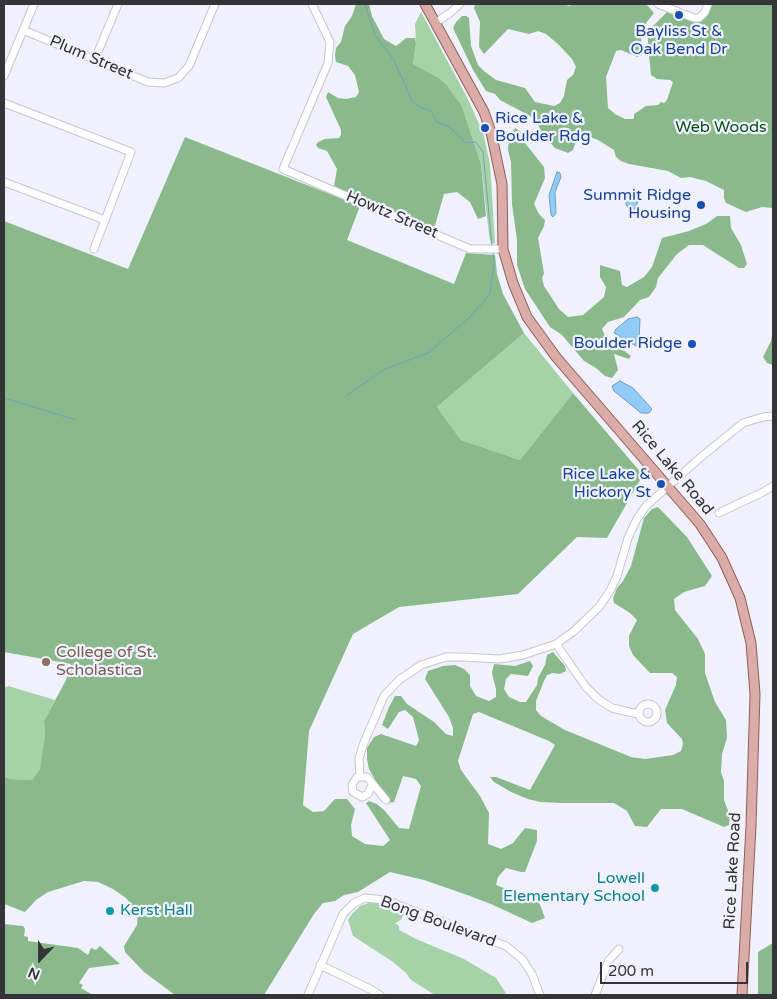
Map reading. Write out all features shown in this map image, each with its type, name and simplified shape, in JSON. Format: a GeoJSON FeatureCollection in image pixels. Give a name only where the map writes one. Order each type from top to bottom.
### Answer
{"type":"FeatureCollection","features":[{"type":"Feature","properties":{"kind":"main road","name":"Rice Lake Road"},"geometry":{"type":"LineString","coordinates":[[425,4],[484,112],[491,132],[502,184],[503,249],[513,283],[527,317],[556,357],[700,524],[722,558],[740,598],[751,643],[755,694],[751,826],[742,995]]}},
{"type":"Feature","properties":{"kind":"street"},"geometry":{"type":"LineString","coordinates":[[4,76],[6,62],[34,4]]}},
{"type":"Feature","properties":{"kind":"street"},"geometry":{"type":"LineString","coordinates":[[95,59],[118,4]]}},
{"type":"Feature","properties":{"kind":"street","name":"Plum Street"},"geometry":{"type":"LineString","coordinates":[[23,30],[148,82],[159,84],[171,82],[178,78],[189,66],[215,4]]}},
{"type":"Feature","properties":{"kind":"street","name":"Howtz Street"},"geometry":{"type":"LineString","coordinates":[[312,4],[330,42],[328,64],[283,169],[470,249],[503,249]]}},
{"type":"Feature","properties":{"kind":"street"},"geometry":{"type":"LineString","coordinates":[[435,23],[460,4]]}},
{"type":"Feature","properties":{"kind":"street"},"geometry":{"type":"LineString","coordinates":[[658,4],[694,18],[698,18],[705,12],[708,4]]}},
{"type":"Feature","properties":{"kind":"street"},"geometry":{"type":"LineString","coordinates":[[4,103],[131,152],[94,249]]}},
{"type":"Feature","properties":{"kind":"street"},"geometry":{"type":"LineString","coordinates":[[4,182],[105,220]]}},
{"type":"Feature","properties":{"kind":"street"},"geometry":{"type":"LineString","coordinates":[[360,776],[359,759],[376,711],[384,696],[405,674],[431,661],[446,657],[461,656],[500,659],[523,655],[556,644],[581,626],[599,607],[617,576],[628,538],[646,506],[668,485],[744,423],[773,416]]}},
{"type":"Feature","properties":{"kind":"street"},"geometry":{"type":"LineString","coordinates":[[719,513],[773,486]]}},
{"type":"Feature","properties":{"kind":"street"},"geometry":{"type":"LineString","coordinates":[[556,644],[586,687],[598,699],[612,708],[638,714]]}},
{"type":"Feature","properties":{"kind":"street"},"geometry":{"type":"LineString","coordinates":[[360,776],[370,779],[372,785],[386,800]]}},
{"type":"Feature","properties":{"kind":"street"},"geometry":{"type":"LineString","coordinates":[[360,776],[352,782],[352,789],[356,794],[362,796],[368,794],[372,785]]}},
{"type":"Feature","properties":{"kind":"street","name":"Bong Boulevard"},"geometry":{"type":"LineString","coordinates":[[308,995],[343,914],[354,903],[365,898],[386,900],[506,946],[522,960],[532,974],[540,995]]}},
{"type":"Feature","properties":{"kind":"street"},"geometry":{"type":"LineString","coordinates":[[595,995],[609,960],[619,949]]}},
{"type":"Feature","properties":{"kind":"street"},"geometry":{"type":"LineString","coordinates":[[320,965],[380,995]]}},
{"type":"Feature","properties":{"kind":"green space"},"geometry":{"type":"Polygon","coordinates":[[[356,4],[369,4],[372,16],[384,39],[396,46],[406,38],[415,38],[413,64],[439,78],[447,85],[462,106],[481,164],[486,216],[478,219],[470,202],[457,192],[444,194],[434,229],[334,186],[337,169],[327,151],[318,148],[316,145],[325,139],[339,138],[341,135],[341,130],[326,97],[328,92],[338,98],[346,99],[356,97],[359,92],[355,75],[348,66],[336,62],[335,55],[345,26],[352,16],[356,4]]]}},
{"type":"Feature","properties":{"kind":"green space","name":"Web Woods"},"geometry":{"type":"Polygon","coordinates":[[[475,4],[562,4],[570,6],[573,4],[643,4],[648,6],[654,13],[643,27],[641,38],[642,55],[637,57],[621,50],[616,51],[606,77],[608,108],[625,119],[633,119],[634,114],[646,106],[664,103],[667,100],[673,82],[657,79],[651,75],[648,45],[648,36],[652,27],[667,12],[698,22],[706,17],[711,4],[773,4],[773,208],[762,207],[746,212],[726,203],[724,190],[706,181],[690,177],[681,178],[668,171],[621,161],[616,157],[614,150],[598,140],[587,136],[576,141],[573,150],[568,153],[555,148],[544,136],[534,118],[500,100],[495,94],[486,91],[473,70],[453,28],[462,16],[469,18],[471,46],[478,65],[496,80],[525,88],[535,102],[554,106],[560,103],[564,96],[567,80],[573,75],[576,67],[572,59],[546,34],[538,31],[529,34],[508,29],[484,54],[479,47],[480,22],[474,8],[475,4]]]}},
{"type":"Feature","properties":{"kind":"green space"},"geometry":{"type":"Polygon","coordinates":[[[421,12],[468,99],[483,133],[490,164],[495,243],[491,244],[489,235],[481,164],[462,106],[447,85],[439,78],[413,64],[416,43],[415,24],[421,12]]]}},
{"type":"Feature","properties":{"kind":"green space"},"geometry":{"type":"Polygon","coordinates":[[[515,128],[521,132],[525,143],[544,167],[545,178],[534,204],[539,214],[545,220],[538,238],[544,273],[542,278],[544,286],[559,309],[568,317],[583,315],[604,297],[606,287],[600,277],[600,265],[620,271],[622,285],[627,287],[644,277],[652,267],[662,238],[689,231],[706,224],[717,216],[730,216],[731,228],[741,245],[747,264],[744,268],[739,268],[703,245],[689,245],[677,254],[658,278],[656,287],[649,297],[640,300],[624,317],[608,322],[602,329],[605,336],[631,356],[629,359],[614,354],[618,370],[612,378],[605,376],[584,361],[562,335],[550,327],[525,289],[517,265],[511,162],[508,150],[509,136],[515,128]]]}},
{"type":"Feature","properties":{"kind":"green space"},"geometry":{"type":"Polygon","coordinates":[[[185,137],[360,206],[347,240],[454,284],[466,253],[495,255],[497,274],[503,294],[524,333],[437,407],[461,440],[520,460],[573,393],[643,475],[607,538],[577,537],[518,594],[399,607],[353,634],[309,731],[303,805],[313,812],[324,811],[335,799],[347,799],[355,809],[351,825],[352,836],[365,844],[383,846],[390,840],[366,803],[369,801],[377,804],[384,810],[399,828],[409,829],[421,786],[416,779],[403,776],[394,802],[386,803],[380,795],[378,785],[369,769],[367,748],[374,737],[381,734],[416,746],[419,740],[413,717],[405,710],[399,712],[388,729],[382,725],[395,696],[401,696],[407,704],[434,722],[446,734],[453,736],[453,728],[449,717],[425,679],[428,671],[443,666],[455,665],[464,669],[470,675],[470,686],[476,696],[489,701],[496,697],[492,673],[494,664],[515,666],[530,661],[533,666],[528,676],[511,674],[506,679],[504,689],[509,697],[520,702],[526,702],[537,685],[547,655],[553,652],[565,666],[566,671],[560,674],[553,673],[547,675],[536,701],[536,710],[541,716],[565,730],[631,757],[645,759],[673,755],[681,751],[682,739],[667,723],[665,710],[676,685],[677,677],[672,673],[650,673],[633,655],[629,646],[629,636],[637,620],[614,603],[613,598],[631,566],[644,518],[652,509],[658,507],[687,537],[712,576],[705,586],[684,592],[674,599],[675,610],[698,639],[705,654],[705,673],[715,702],[726,720],[727,738],[722,754],[721,772],[724,781],[724,800],[730,816],[729,825],[724,827],[682,809],[661,809],[647,827],[635,826],[627,811],[614,803],[540,802],[511,792],[494,782],[490,777],[496,777],[530,790],[555,745],[479,712],[473,714],[458,761],[461,770],[480,796],[489,813],[488,844],[501,849],[513,843],[525,828],[537,830],[537,841],[525,872],[506,868],[498,877],[496,885],[539,902],[545,918],[532,923],[470,896],[424,880],[390,872],[358,892],[344,895],[335,901],[323,903],[314,914],[264,995],[175,995],[144,972],[125,952],[124,946],[137,925],[138,912],[126,898],[113,889],[98,882],[84,881],[48,892],[36,900],[25,912],[4,904],[4,777],[32,780],[40,769],[45,734],[44,721],[66,680],[71,664],[4,652],[4,221],[128,269],[185,137]]]}},
{"type":"Feature","properties":{"kind":"green space"},"geometry":{"type":"Polygon","coordinates":[[[773,329],[773,365],[767,363],[763,357],[771,341],[773,329]]]}},
{"type":"Feature","properties":{"kind":"green space"},"geometry":{"type":"Polygon","coordinates":[[[524,333],[573,393],[520,460],[461,440],[437,407],[524,333]]]}},
{"type":"Feature","properties":{"kind":"green space"},"geometry":{"type":"Polygon","coordinates":[[[8,686],[55,700],[44,721],[45,734],[40,769],[32,780],[4,777],[4,688],[8,686]]]}},
{"type":"Feature","properties":{"kind":"green space"},"geometry":{"type":"Polygon","coordinates":[[[375,901],[400,910],[404,914],[401,920],[395,923],[399,926],[399,930],[464,959],[496,978],[507,995],[435,995],[411,980],[393,962],[353,936],[348,920],[360,906],[375,901]]]}},
{"type":"Feature","properties":{"kind":"green space"},"geometry":{"type":"Polygon","coordinates":[[[4,924],[23,926],[25,929],[24,936],[28,937],[28,941],[78,948],[88,955],[91,948],[96,950],[100,946],[120,964],[89,968],[79,983],[83,985],[81,988],[93,995],[4,995],[4,924]]]}},
{"type":"Feature","properties":{"kind":"green space"},"geometry":{"type":"Polygon","coordinates":[[[773,943],[773,995],[758,995],[758,952],[773,943]]]}},
{"type":"Feature","properties":{"kind":"water"},"geometry":{"type":"Polygon","coordinates":[[[557,172],[560,173],[561,177],[555,192],[556,213],[553,217],[551,215],[549,195],[557,172]]]}},
{"type":"Feature","properties":{"kind":"water"},"geometry":{"type":"Polygon","coordinates":[[[626,197],[638,202],[632,213],[626,205],[626,197]]]}},
{"type":"Feature","properties":{"kind":"water"},"geometry":{"type":"Polygon","coordinates":[[[637,317],[640,319],[639,342],[636,346],[614,333],[628,319],[637,317]]]}},
{"type":"Feature","properties":{"kind":"water"},"geometry":{"type":"Polygon","coordinates":[[[620,381],[633,388],[644,400],[652,409],[649,413],[641,413],[614,391],[612,386],[620,381]]]}},
{"type":"Feature","properties":{"kind":"waterway"},"geometry":{"type":"LineString","coordinates":[[365,4],[375,35],[394,60],[412,101],[420,107],[431,111],[437,122],[448,126],[466,143],[476,142],[483,152],[492,246]]}},
{"type":"Feature","properties":{"kind":"waterway"},"geometry":{"type":"LineString","coordinates":[[347,395],[385,369],[428,353],[470,317],[490,294],[494,263],[493,253]]}},
{"type":"Feature","properties":{"kind":"waterway"},"geometry":{"type":"LineString","coordinates":[[4,398],[76,420]]}},
{"type":"Feature","properties":{"kind":"place","name":"Bayliss St & Oak Bend Dr"},"geometry":{"type":"Point","coordinates":[679,15]}},
{"type":"Feature","properties":{"kind":"place","name":"Rice Lake & Boulder Rdg"},"geometry":{"type":"Point","coordinates":[485,128]}},
{"type":"Feature","properties":{"kind":"place","name":"Summit Ridge Housing"},"geometry":{"type":"Point","coordinates":[701,205]}},
{"type":"Feature","properties":{"kind":"place","name":"Boulder Ridge"},"geometry":{"type":"Point","coordinates":[692,344]}},
{"type":"Feature","properties":{"kind":"place","name":"Rice Lake & Hickory St"},"geometry":{"type":"Point","coordinates":[661,484]}},
{"type":"Feature","properties":{"kind":"place","name":"College of St. Scholastica"},"geometry":{"type":"Point","coordinates":[46,662]}},
{"type":"Feature","properties":{"kind":"place","name":"Lowell Elementary School"},"geometry":{"type":"Point","coordinates":[655,888]}},
{"type":"Feature","properties":{"kind":"place","name":"Kerst Hall"},"geometry":{"type":"Point","coordinates":[110,911]}}]}
